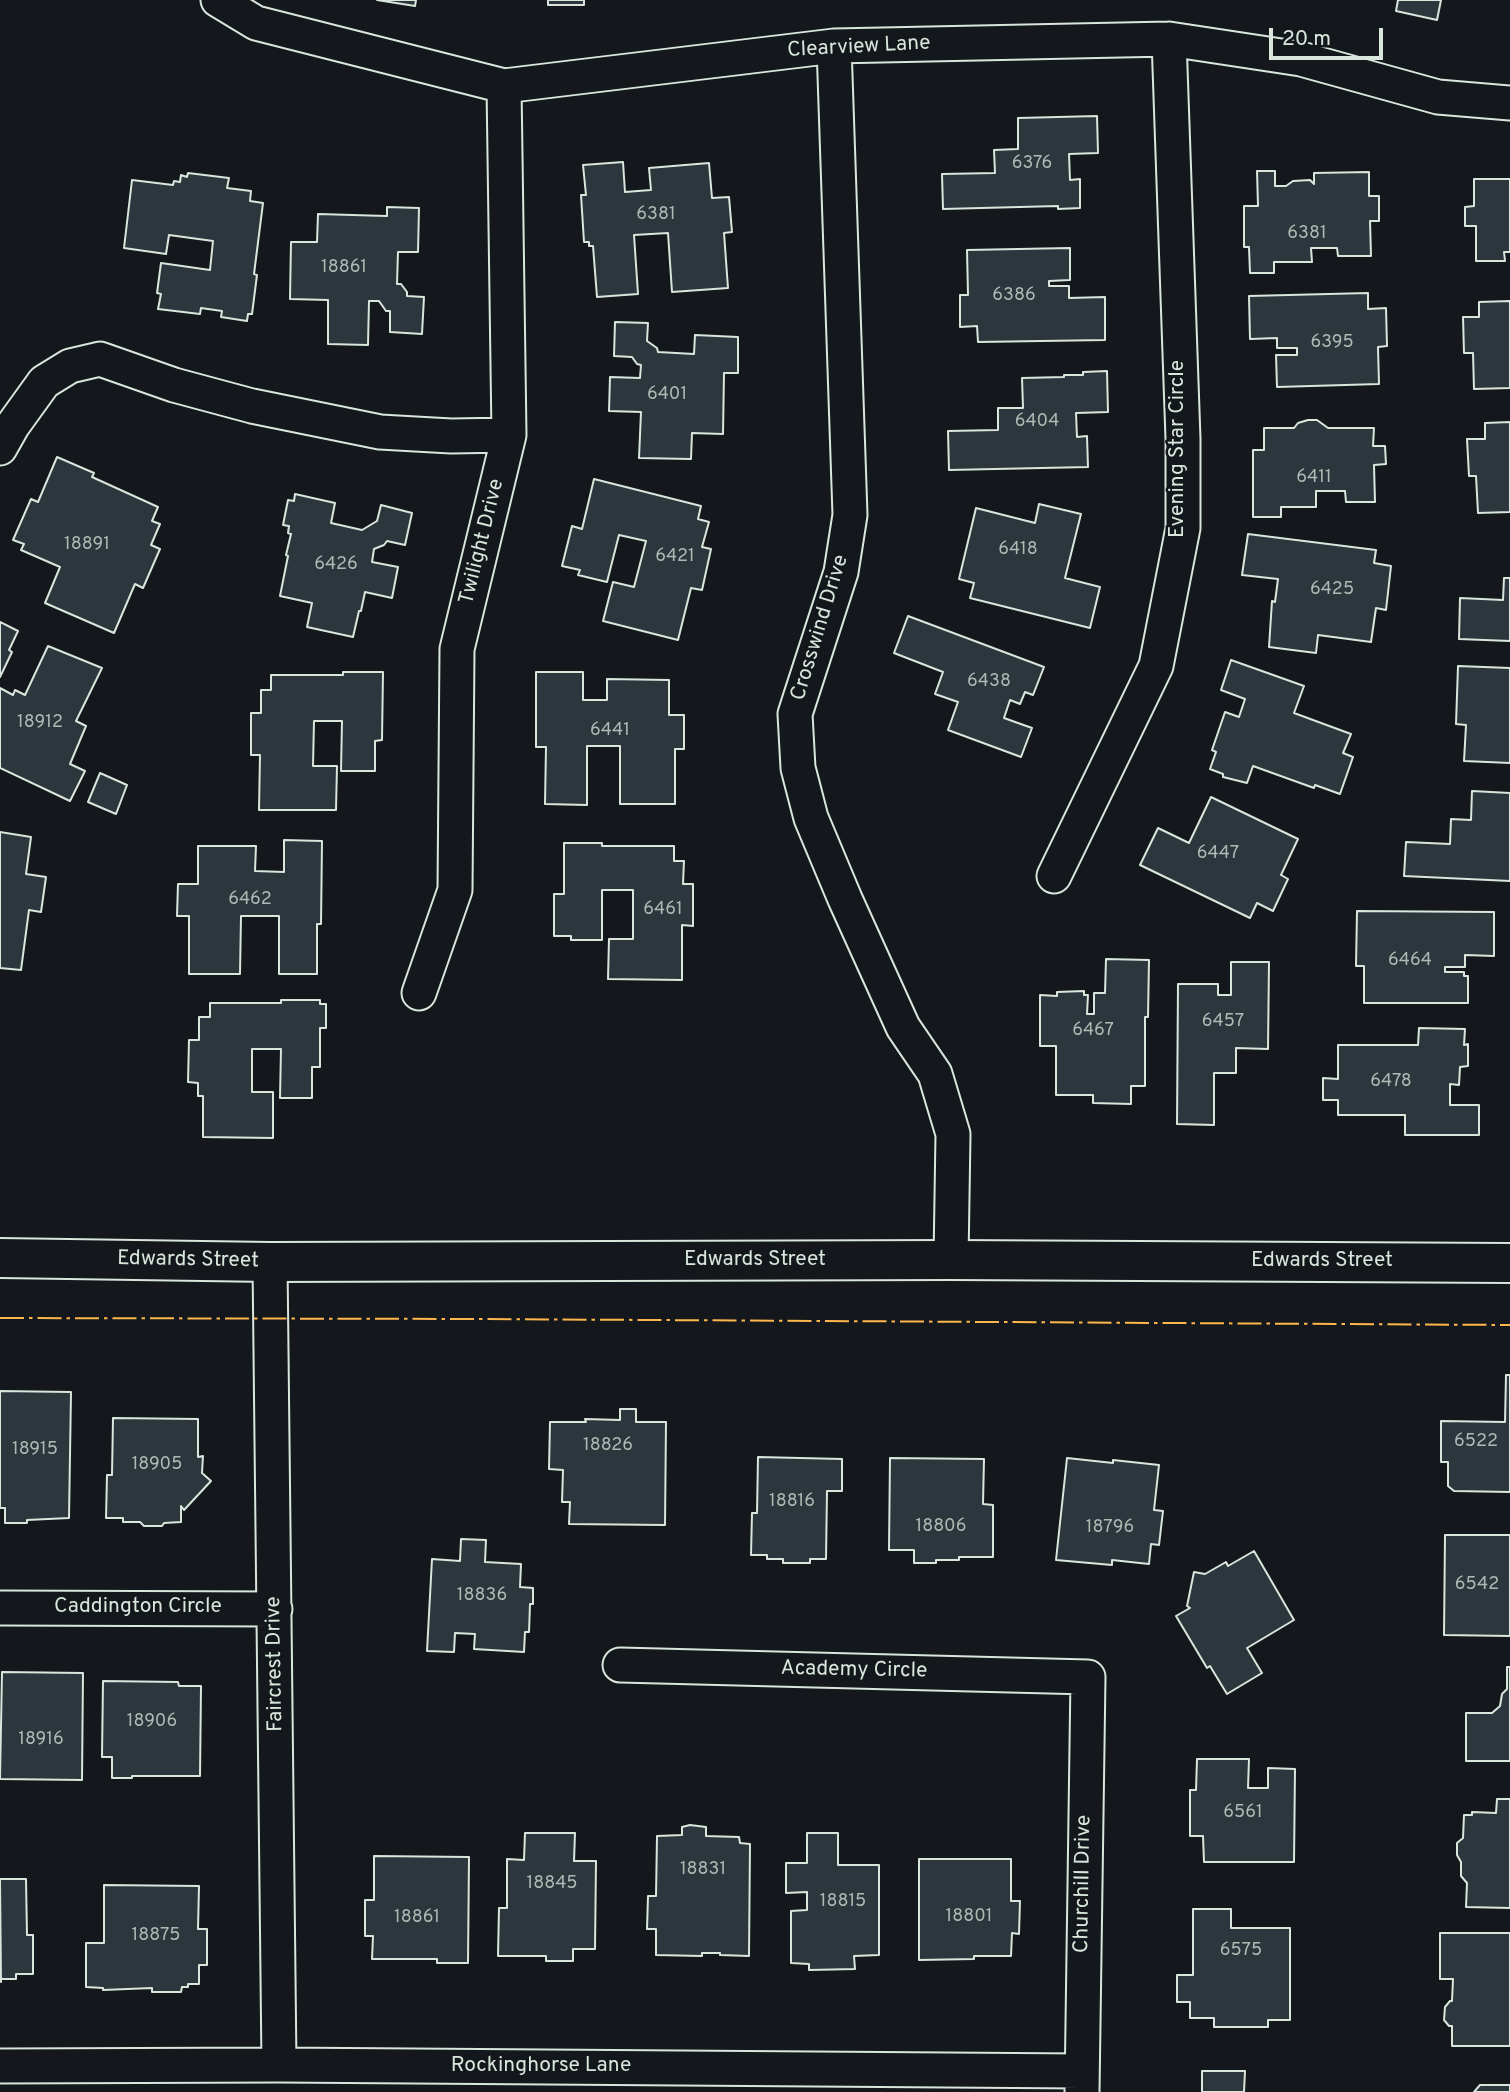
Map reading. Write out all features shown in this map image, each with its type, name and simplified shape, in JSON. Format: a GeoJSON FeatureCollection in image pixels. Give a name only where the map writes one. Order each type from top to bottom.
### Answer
{"type":"FeatureCollection","features":[{"type":"Feature","properties":{"kind":"main road","name":"Edwards Street"},"geometry":{"type":"LineString","coordinates":[[0,1258],[270,1262],[951,1260],[1510,1263]]}},
{"type":"Feature","properties":{"kind":"street","name":"Clearview Lane"},"geometry":{"type":"LineString","coordinates":[[218,0],[256,23],[504,86],[834,46],[1169,39],[1301,59],[1438,97],[1510,103]]}},
{"type":"Feature","properties":{"kind":"street","name":"Evening Star Circle"},"geometry":{"type":"LineString","coordinates":[[1054,876],[1156,666],[1183,528],[1183,439],[1169,39]]}},
{"type":"Feature","properties":{"kind":"street","name":"Crosswind Drive"},"geometry":{"type":"LineString","coordinates":[[834,46],[850,515],[841,572],[795,714],[798,768],[811,818],[845,899],[903,1027],[935,1074],[953,1134],[951,1260]]}},
{"type":"Feature","properties":{"kind":"street","name":"Twilight Drive"},"geometry":{"type":"LineString","coordinates":[[419,993],[455,890],[457,649],[509,435],[504,86]]}},
{"type":"Feature","properties":{"kind":"street"},"geometry":{"type":"LineString","coordinates":[[0,448],[44,382],[70,366],[100,359],[252,407],[380,432],[452,436],[509,435]]}},
{"type":"Feature","properties":{"kind":"street","name":"Faircrest Drive"},"geometry":{"type":"LineString","coordinates":[[270,1262],[279,2065]]}},
{"type":"Feature","properties":{"kind":"street","name":"Caddington Circle"},"geometry":{"type":"LineString","coordinates":[[0,1608],[275,1609]]}},
{"type":"Feature","properties":{"kind":"street","name":"Academy Circle"},"geometry":{"type":"LineString","coordinates":[[620,1665],[1088,1677]]}},
{"type":"Feature","properties":{"kind":"street","name":"Churchill Drive"},"geometry":{"type":"LineString","coordinates":[[1082,2081],[1088,1677]]}},
{"type":"Feature","properties":{"kind":"street","name":"Rockinghorse Lane"},"geometry":{"type":"LineString","coordinates":[[0,2066],[279,2065],[1082,2081]]}},
{"type":"Feature","properties":{"kind":"building"},"geometry":{"type":"Polygon","coordinates":[[[377,0],[416,0],[415,6],[377,0]]]}},
{"type":"Feature","properties":{"kind":"building"},"geometry":{"type":"Polygon","coordinates":[[[548,0],[584,0],[584,5],[548,5],[548,0]]]}},
{"type":"Feature","properties":{"kind":"building"},"geometry":{"type":"Polygon","coordinates":[[[1398,0],[1441,0],[1437,20],[1396,11],[1398,0]]]}},
{"type":"Feature","properties":{"kind":"building"},"geometry":{"type":"Polygon","coordinates":[[[1097,116],[1098,153],[1069,154],[1070,180],[1080,179],[1080,208],[1058,209],[1058,206],[943,209],[942,174],[995,173],[994,150],[1018,149],[1018,118],[1097,116]]]}},
{"type":"Feature","properties":{"kind":"building"},"geometry":{"type":"Polygon","coordinates":[[[623,162],[625,192],[651,190],[649,168],[709,163],[712,198],[729,197],[732,232],[724,233],[728,288],[672,292],[668,233],[634,235],[638,294],[597,297],[593,246],[584,242],[581,195],[586,195],[583,165],[623,162]]]}},
{"type":"Feature","properties":{"kind":"building"},"geometry":{"type":"Polygon","coordinates":[[[1257,171],[1275,171],[1275,186],[1310,180],[1314,184],[1314,173],[1369,172],[1369,196],[1379,196],[1379,221],[1370,221],[1371,256],[1338,256],[1337,248],[1311,248],[1312,262],[1274,262],[1274,273],[1250,273],[1249,247],[1244,247],[1244,206],[1258,206],[1257,171]]]}},
{"type":"Feature","properties":{"kind":"building"},"geometry":{"type":"Polygon","coordinates":[[[188,173],[229,178],[227,188],[251,191],[250,201],[263,203],[252,314],[248,314],[247,321],[221,317],[222,311],[201,308],[200,314],[158,309],[161,263],[210,270],[213,241],[169,235],[166,254],[124,248],[132,180],[173,185],[174,181],[180,182],[181,175],[187,177],[188,173]]]}},
{"type":"Feature","properties":{"kind":"building"},"geometry":{"type":"Polygon","coordinates":[[[1474,179],[1510,179],[1510,252],[1504,252],[1505,261],[1476,261],[1476,226],[1465,226],[1465,207],[1474,206],[1474,179]]]}},
{"type":"Feature","properties":{"kind":"building"},"geometry":{"type":"Polygon","coordinates":[[[387,207],[419,208],[418,252],[398,252],[397,284],[401,284],[407,296],[424,297],[422,334],[390,332],[390,311],[386,311],[379,301],[369,301],[368,345],[328,344],[328,300],[290,299],[291,242],[317,242],[318,214],[387,216],[387,207]]]}},
{"type":"Feature","properties":{"kind":"building"},"geometry":{"type":"Polygon","coordinates":[[[1070,248],[1070,280],[1049,281],[1049,286],[1069,286],[1069,298],[1105,297],[1105,340],[978,342],[977,326],[960,327],[960,295],[968,295],[967,250],[1070,248]]]}},
{"type":"Feature","properties":{"kind":"building"},"geometry":{"type":"Polygon","coordinates":[[[1368,293],[1368,309],[1386,308],[1387,346],[1378,347],[1379,384],[1277,387],[1276,355],[1297,355],[1297,348],[1277,348],[1277,338],[1250,339],[1249,296],[1368,293]]]}},
{"type":"Feature","properties":{"kind":"building"},"geometry":{"type":"Polygon","coordinates":[[[1510,301],[1510,388],[1474,389],[1473,353],[1464,353],[1463,317],[1479,317],[1479,302],[1510,301]]]}},
{"type":"Feature","properties":{"kind":"building"},"geometry":{"type":"Polygon","coordinates":[[[615,322],[648,323],[647,341],[657,348],[658,352],[694,354],[695,335],[738,337],[738,373],[724,373],[723,434],[692,433],[691,459],[639,458],[641,412],[609,411],[610,377],[640,378],[641,365],[632,357],[614,356],[615,322]]]}},
{"type":"Feature","properties":{"kind":"building"},"geometry":{"type":"Polygon","coordinates":[[[1107,371],[1108,412],[1076,413],[1077,437],[1087,436],[1088,467],[949,470],[948,431],[998,430],[998,408],[1023,408],[1022,378],[1064,377],[1083,375],[1083,372],[1107,371]]]}},
{"type":"Feature","properties":{"kind":"building"},"geometry":{"type":"Polygon","coordinates":[[[1317,420],[1328,428],[1374,428],[1373,446],[1385,446],[1386,464],[1374,465],[1375,502],[1346,502],[1345,491],[1316,491],[1316,507],[1281,507],[1281,517],[1253,517],[1253,450],[1264,450],[1264,428],[1294,428],[1298,423],[1317,420]]]}},
{"type":"Feature","properties":{"kind":"building"},"geometry":{"type":"Polygon","coordinates":[[[1510,422],[1510,512],[1478,513],[1476,476],[1469,476],[1467,439],[1485,439],[1485,423],[1510,422]]]}},
{"type":"Feature","properties":{"kind":"building"},"geometry":{"type":"Polygon","coordinates":[[[57,457],[94,473],[92,477],[158,507],[152,521],[160,524],[151,545],[160,549],[143,588],[135,584],[114,633],[45,603],[60,567],[21,550],[24,544],[13,540],[31,499],[38,502],[57,457]]]}},
{"type":"Feature","properties":{"kind":"building"},"geometry":{"type":"Polygon","coordinates":[[[594,479],[701,506],[698,519],[709,522],[702,547],[711,549],[702,590],[691,588],[678,640],[603,621],[613,582],[634,587],[646,541],[619,535],[607,582],[578,575],[580,570],[562,566],[572,526],[582,529],[594,479]]]}},
{"type":"Feature","properties":{"kind":"building"},"geometry":{"type":"Polygon","coordinates":[[[295,494],[335,503],[331,523],[362,530],[377,521],[381,505],[412,513],[405,545],[387,541],[374,549],[372,562],[398,567],[392,598],[365,592],[353,637],[307,627],[312,603],[280,596],[291,534],[288,533],[289,526],[283,525],[288,500],[294,501],[295,494]]]}},
{"type":"Feature","properties":{"kind":"building"},"geometry":{"type":"Polygon","coordinates":[[[1039,504],[1081,514],[1065,578],[1100,587],[1090,628],[970,598],[974,583],[959,579],[976,508],[1035,523],[1039,504]]]}},
{"type":"Feature","properties":{"kind":"building"},"geometry":{"type":"Polygon","coordinates":[[[1248,534],[1376,550],[1374,563],[1391,566],[1386,610],[1376,608],[1371,642],[1318,635],[1316,653],[1269,647],[1272,601],[1275,602],[1278,579],[1242,575],[1248,534]]]}},
{"type":"Feature","properties":{"kind":"building"},"geometry":{"type":"Polygon","coordinates":[[[1504,578],[1510,578],[1510,641],[1459,639],[1460,598],[1503,600],[1504,578]]]}},
{"type":"Feature","properties":{"kind":"building"},"geometry":{"type":"Polygon","coordinates":[[[908,616],[1044,667],[1033,695],[1025,692],[1020,704],[1010,700],[1004,718],[1032,728],[1021,757],[948,730],[958,702],[935,694],[943,672],[894,653],[908,616]]]}},
{"type":"Feature","properties":{"kind":"building"},"geometry":{"type":"Polygon","coordinates":[[[0,622],[18,631],[0,677],[0,622]]]}},
{"type":"Feature","properties":{"kind":"building"},"geometry":{"type":"Polygon","coordinates":[[[48,646],[102,668],[76,721],[86,726],[70,764],[85,771],[70,801],[0,768],[0,688],[13,695],[15,690],[25,695],[48,646]]]}},
{"type":"Feature","properties":{"kind":"building"},"geometry":{"type":"Polygon","coordinates":[[[1231,660],[1304,686],[1294,713],[1351,734],[1343,753],[1353,757],[1340,794],[1315,785],[1314,788],[1253,766],[1247,783],[1223,777],[1223,774],[1210,769],[1216,752],[1212,750],[1225,712],[1239,717],[1245,699],[1221,690],[1231,660]]]}},
{"type":"Feature","properties":{"kind":"building"},"geometry":{"type":"Polygon","coordinates":[[[1458,666],[1510,668],[1510,763],[1464,761],[1466,725],[1456,724],[1458,666]]]}},
{"type":"Feature","properties":{"kind":"building"},"geometry":{"type":"Polygon","coordinates":[[[343,672],[383,672],[382,740],[375,741],[375,771],[341,771],[342,721],[314,721],[313,766],[337,766],[336,810],[259,810],[260,755],[251,755],[251,713],[261,713],[261,690],[271,690],[271,675],[343,675],[343,672]]]}},
{"type":"Feature","properties":{"kind":"building"},"geometry":{"type":"Polygon","coordinates":[[[536,672],[583,672],[583,700],[607,700],[607,679],[669,680],[669,715],[684,715],[684,749],[675,749],[675,804],[620,804],[620,746],[587,746],[587,805],[545,804],[546,747],[536,747],[536,672]]]}},
{"type":"Feature","properties":{"kind":"building"},"geometry":{"type":"Polygon","coordinates":[[[100,773],[127,785],[116,814],[88,802],[100,773]]]}},
{"type":"Feature","properties":{"kind":"building"},"geometry":{"type":"Polygon","coordinates":[[[1472,791],[1510,793],[1510,881],[1404,876],[1406,842],[1450,844],[1451,819],[1471,820],[1472,791]]]}},
{"type":"Feature","properties":{"kind":"building"},"geometry":{"type":"Polygon","coordinates":[[[1211,797],[1298,839],[1281,875],[1288,879],[1273,911],[1257,903],[1250,918],[1140,865],[1158,828],[1189,843],[1211,797]]]}},
{"type":"Feature","properties":{"kind":"building"},"geometry":{"type":"Polygon","coordinates":[[[0,832],[31,837],[26,874],[46,877],[41,912],[29,910],[21,970],[0,968],[0,832]]]}},
{"type":"Feature","properties":{"kind":"building"},"geometry":{"type":"Polygon","coordinates":[[[284,840],[322,841],[321,924],[317,924],[317,974],[279,974],[279,916],[241,916],[240,974],[189,974],[189,916],[177,916],[178,884],[198,884],[198,846],[256,846],[255,871],[284,872],[284,840]]]}},
{"type":"Feature","properties":{"kind":"building"},"geometry":{"type":"Polygon","coordinates":[[[564,843],[674,846],[674,861],[684,861],[683,884],[693,884],[693,926],[682,925],[682,980],[608,979],[609,939],[633,939],[633,890],[602,890],[602,940],[571,940],[571,936],[554,936],[554,894],[564,894],[564,843]]]}},
{"type":"Feature","properties":{"kind":"building"},"geometry":{"type":"Polygon","coordinates":[[[1357,911],[1494,912],[1494,956],[1465,955],[1465,967],[1445,967],[1445,972],[1464,972],[1464,976],[1468,976],[1468,1003],[1364,1003],[1364,966],[1356,966],[1357,911]]]}},
{"type":"Feature","properties":{"kind":"building"},"geometry":{"type":"Polygon","coordinates":[[[1106,959],[1149,960],[1148,1017],[1145,1017],[1145,1086],[1131,1086],[1131,1104],[1093,1103],[1093,1095],[1056,1095],[1056,1046],[1040,1046],[1040,995],[1057,996],[1057,992],[1084,991],[1084,995],[1088,995],[1087,1014],[1094,1014],[1094,993],[1105,993],[1106,959]]]}},
{"type":"Feature","properties":{"kind":"building"},"geometry":{"type":"Polygon","coordinates":[[[1231,962],[1269,962],[1268,1049],[1236,1048],[1236,1073],[1214,1073],[1214,1125],[1177,1124],[1178,984],[1218,984],[1218,995],[1231,995],[1231,962]]]}},
{"type":"Feature","properties":{"kind":"building"},"geometry":{"type":"Polygon","coordinates":[[[281,1000],[320,1000],[320,1004],[326,1004],[326,1028],[320,1028],[320,1067],[312,1067],[312,1098],[280,1098],[281,1049],[252,1049],[252,1092],[273,1092],[273,1138],[203,1137],[203,1096],[198,1096],[198,1083],[188,1082],[189,1040],[199,1040],[199,1017],[210,1017],[210,1003],[281,1003],[281,1000]]]}},
{"type":"Feature","properties":{"kind":"building"},"geometry":{"type":"Polygon","coordinates":[[[1419,1028],[1465,1029],[1464,1045],[1468,1044],[1468,1066],[1460,1067],[1459,1085],[1450,1084],[1450,1105],[1479,1105],[1479,1135],[1405,1135],[1405,1115],[1338,1115],[1338,1100],[1323,1100],[1323,1078],[1338,1079],[1338,1045],[1418,1045],[1419,1028]]]}},
{"type":"Feature","properties":{"kind":"building"},"geometry":{"type":"Polygon","coordinates":[[[1506,1375],[1510,1375],[1510,1492],[1454,1491],[1448,1486],[1448,1462],[1441,1462],[1441,1421],[1505,1422],[1506,1375]]]}},
{"type":"Feature","properties":{"kind":"building"},"geometry":{"type":"Polygon","coordinates":[[[0,1391],[71,1392],[69,1518],[5,1523],[5,1508],[0,1508],[0,1391]]]}},
{"type":"Feature","properties":{"kind":"building"},"geometry":{"type":"Polygon","coordinates":[[[620,1409],[636,1409],[636,1422],[666,1422],[665,1525],[569,1524],[570,1502],[562,1502],[563,1470],[549,1469],[550,1422],[620,1420],[620,1409]]]}},
{"type":"Feature","properties":{"kind":"building"},"geometry":{"type":"Polygon","coordinates":[[[113,1418],[198,1419],[198,1457],[203,1456],[202,1473],[211,1481],[184,1510],[181,1506],[181,1522],[144,1526],[140,1522],[123,1522],[123,1518],[106,1518],[107,1475],[112,1475],[113,1418]]]}},
{"type":"Feature","properties":{"kind":"building"},"geometry":{"type":"Polygon","coordinates":[[[758,1457],[842,1459],[842,1491],[827,1491],[826,1559],[810,1559],[810,1563],[783,1563],[783,1559],[767,1559],[767,1555],[751,1555],[752,1513],[757,1513],[758,1457]]]}},
{"type":"Feature","properties":{"kind":"building"},"geometry":{"type":"Polygon","coordinates":[[[890,1458],[984,1459],[983,1504],[993,1505],[993,1557],[959,1557],[959,1560],[914,1563],[914,1550],[889,1550],[890,1458]]]}},
{"type":"Feature","properties":{"kind":"building"},"geometry":{"type":"Polygon","coordinates":[[[1067,1458],[1159,1465],[1154,1510],[1163,1511],[1159,1545],[1151,1544],[1149,1564],[1112,1560],[1112,1565],[1056,1560],[1067,1458]]]}},
{"type":"Feature","properties":{"kind":"building"},"geometry":{"type":"Polygon","coordinates":[[[1445,1535],[1510,1535],[1510,1636],[1444,1635],[1445,1535]]]}},
{"type":"Feature","properties":{"kind":"building"},"geometry":{"type":"Polygon","coordinates":[[[461,1539],[486,1540],[485,1562],[521,1564],[520,1587],[533,1588],[533,1604],[530,1604],[529,1632],[525,1632],[524,1652],[474,1649],[475,1634],[455,1633],[454,1652],[427,1651],[432,1559],[460,1561],[461,1539]]]}},
{"type":"Feature","properties":{"kind":"building"},"geometry":{"type":"Polygon","coordinates":[[[1254,1551],[1294,1620],[1247,1648],[1262,1673],[1227,1694],[1210,1666],[1207,1668],[1176,1616],[1190,1608],[1187,1606],[1194,1572],[1205,1574],[1226,1562],[1228,1566],[1254,1551]]]}},
{"type":"Feature","properties":{"kind":"building"},"geometry":{"type":"Polygon","coordinates":[[[1507,1667],[1510,1667],[1510,1761],[1466,1761],[1466,1713],[1492,1713],[1500,1706],[1502,1694],[1507,1689],[1507,1667]]]}},
{"type":"Feature","properties":{"kind":"building"},"geometry":{"type":"Polygon","coordinates":[[[2,1672],[83,1673],[82,1780],[0,1779],[2,1672]]]}},
{"type":"Feature","properties":{"kind":"building"},"geometry":{"type":"Polygon","coordinates":[[[103,1681],[178,1682],[179,1686],[201,1686],[200,1776],[112,1778],[112,1757],[102,1757],[103,1681]]]}},
{"type":"Feature","properties":{"kind":"building"},"geometry":{"type":"Polygon","coordinates":[[[1197,1759],[1249,1759],[1248,1788],[1268,1788],[1268,1768],[1295,1769],[1294,1862],[1204,1862],[1203,1836],[1190,1836],[1190,1790],[1196,1790],[1197,1759]]]}},
{"type":"Feature","properties":{"kind":"building"},"geometry":{"type":"Polygon","coordinates":[[[1497,1799],[1510,1799],[1510,1908],[1466,1907],[1467,1883],[1461,1876],[1461,1862],[1457,1855],[1457,1843],[1463,1838],[1464,1815],[1472,1815],[1472,1812],[1496,1813],[1497,1799]]]}},
{"type":"Feature","properties":{"kind":"building"},"geometry":{"type":"Polygon","coordinates":[[[682,1827],[706,1827],[706,1836],[739,1837],[740,1843],[750,1844],[749,1956],[720,1953],[702,1953],[702,1956],[656,1955],[656,1929],[647,1929],[648,1896],[656,1896],[657,1836],[682,1835],[682,1827]]]}},
{"type":"Feature","properties":{"kind":"building"},"geometry":{"type":"Polygon","coordinates":[[[525,1833],[575,1833],[574,1861],[596,1861],[595,1949],[573,1949],[573,1961],[546,1961],[546,1956],[498,1956],[499,1908],[507,1908],[507,1859],[524,1860],[525,1833]]]}},
{"type":"Feature","properties":{"kind":"building"},"geometry":{"type":"Polygon","coordinates":[[[807,1833],[838,1833],[838,1865],[879,1865],[879,1955],[854,1956],[855,1969],[809,1970],[809,1964],[791,1963],[791,1911],[807,1910],[807,1892],[786,1893],[786,1863],[807,1863],[807,1833]]]}},
{"type":"Feature","properties":{"kind":"building"},"geometry":{"type":"Polygon","coordinates":[[[374,1856],[469,1857],[468,1963],[437,1963],[437,1959],[372,1959],[373,1936],[365,1936],[365,1900],[374,1900],[374,1856]]]}},
{"type":"Feature","properties":{"kind":"building"},"geometry":{"type":"Polygon","coordinates":[[[919,1859],[1011,1859],[1011,1901],[1020,1901],[1019,1934],[1012,1933],[1011,1956],[919,1960],[919,1859]]]}},
{"type":"Feature","properties":{"kind":"building"},"geometry":{"type":"Polygon","coordinates":[[[0,1879],[26,1879],[27,1935],[33,1935],[33,1974],[16,1974],[16,1979],[1,1979],[1,1982],[0,1879]]]}},
{"type":"Feature","properties":{"kind":"building"},"geometry":{"type":"Polygon","coordinates":[[[104,1885],[199,1886],[198,1929],[207,1929],[207,1965],[199,1965],[199,1984],[188,1984],[188,1987],[182,1987],[181,1992],[152,1992],[152,1988],[103,1990],[86,1987],[86,1943],[104,1943],[104,1885]]]}},
{"type":"Feature","properties":{"kind":"building"},"geometry":{"type":"Polygon","coordinates":[[[1193,1909],[1231,1909],[1231,1928],[1290,1928],[1290,2020],[1268,2020],[1268,2027],[1214,2027],[1214,2018],[1190,2018],[1190,2002],[1177,2002],[1177,1975],[1193,1975],[1193,1909]]]}},
{"type":"Feature","properties":{"kind":"building"},"geometry":{"type":"Polygon","coordinates":[[[1440,1933],[1510,1933],[1510,2046],[1452,2046],[1452,2026],[1444,2020],[1445,2007],[1452,2001],[1453,1979],[1440,1979],[1440,1933]]]}},
{"type":"Feature","properties":{"kind":"building"},"geometry":{"type":"Polygon","coordinates":[[[1202,2071],[1245,2071],[1244,2092],[1202,2092],[1202,2071]]]}},
{"type":"Feature","properties":{"kind":"building"},"geometry":{"type":"Polygon","coordinates":[[[1480,2085],[1510,2085],[1510,2092],[1474,2092],[1480,2085]]]}},
{"type":"Feature","properties":{"kind":"power"},"geometry":{"type":"LineString","coordinates":[[0,1318],[1510,1325]]}}]}
